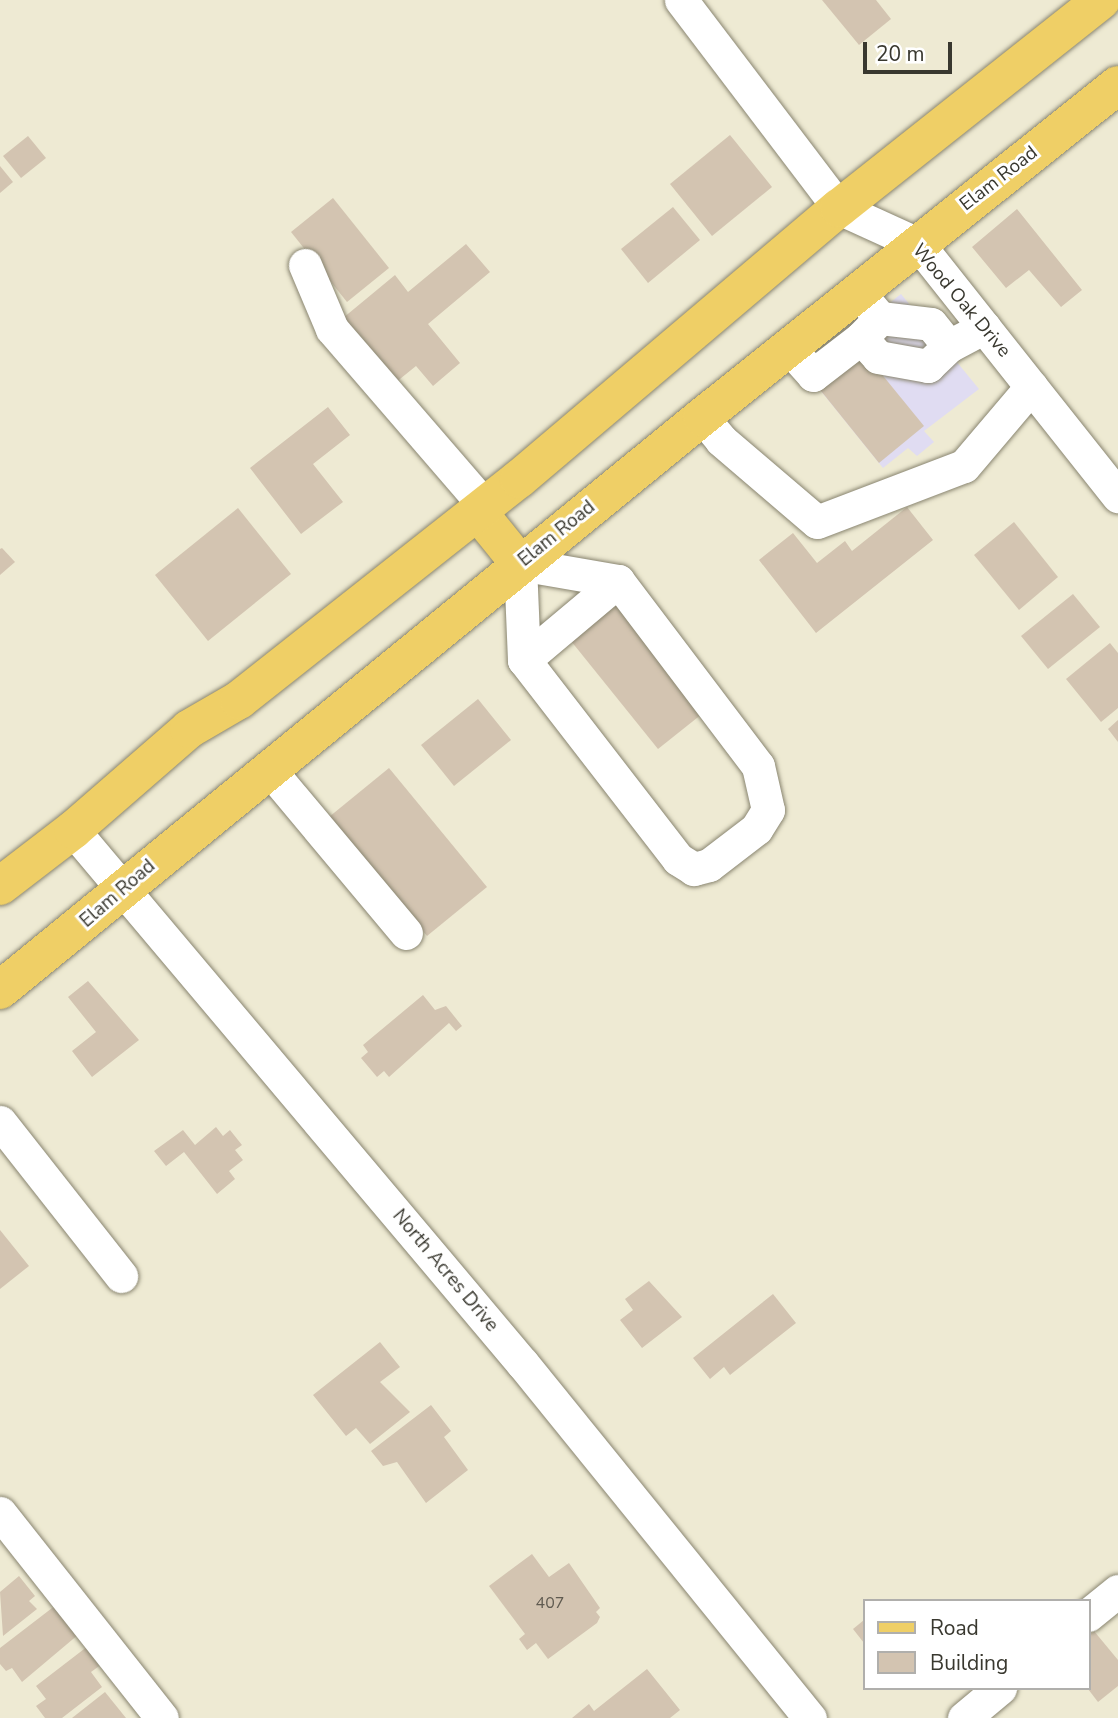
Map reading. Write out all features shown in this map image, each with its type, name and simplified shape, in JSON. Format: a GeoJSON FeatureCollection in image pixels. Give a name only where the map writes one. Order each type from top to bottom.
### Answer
{"type":"FeatureCollection","features":[{"type":"Feature","properties":{"kind":"main road"},"geometry":{"type":"LineString","coordinates":[[0,886],[73,830],[189,729],[239,700],[481,509],[839,208],[1101,0]]}},
{"type":"Feature","properties":{"kind":"main road","name":"Elam Road"},"geometry":{"type":"LineString","coordinates":[[0,990],[268,768],[789,348],[866,316],[918,244],[1118,85]]}},
{"type":"Feature","properties":{"kind":"main road"},"geometry":{"type":"LineString","coordinates":[[481,509],[520,564]]}},
{"type":"Feature","properties":{"kind":"street","name":"Wood Oak Drive"},"geometry":{"type":"LineString","coordinates":[[681,0],[839,208],[918,244],[1118,496]]}},
{"type":"Feature","properties":{"kind":"street"},"geometry":{"type":"LineString","coordinates":[[305,265],[332,329],[481,509]]}},
{"type":"Feature","properties":{"kind":"street"},"geometry":{"type":"LineString","coordinates":[[866,316],[878,357],[928,366],[949,346],[984,327]]}},
{"type":"Feature","properties":{"kind":"street"},"geometry":{"type":"LineString","coordinates":[[702,417],[721,440],[817,522],[964,466],[1031,387]]}},
{"type":"Feature","properties":{"kind":"street"},"geometry":{"type":"LineString","coordinates":[[520,564],[618,581],[758,766],[768,810],[739,844],[709,865],[694,869],[678,859],[524,660],[520,564]]}},
{"type":"Feature","properties":{"kind":"street"},"geometry":{"type":"LineString","coordinates":[[524,660],[618,581]]}},
{"type":"Feature","properties":{"kind":"street"},"geometry":{"type":"LineString","coordinates":[[268,768],[406,933]]}},
{"type":"Feature","properties":{"kind":"street","name":"North Acres Drive"},"geometry":{"type":"LineString","coordinates":[[73,830],[523,1364],[810,1718]]}},
{"type":"Feature","properties":{"kind":"street"},"geometry":{"type":"LineString","coordinates":[[0,1122],[121,1276]]}},
{"type":"Feature","properties":{"kind":"street"},"geometry":{"type":"LineString","coordinates":[[0,1513],[162,1718]]}},
{"type":"Feature","properties":{"kind":"street"},"geometry":{"type":"LineString","coordinates":[[1090,1613],[1118,1591]]}},
{"type":"Feature","properties":{"kind":"street"},"geometry":{"type":"LineString","coordinates":[[964,1718],[998,1690]]}},
{"type":"Feature","properties":{"kind":"shaded area"},"geometry":{"type":"Polygon","coordinates":[[[901,294],[979,389],[924,431],[934,442],[917,456],[908,448],[883,468],[804,370],[901,294]]]}},
{"type":"Feature","properties":{"kind":"building"},"geometry":{"type":"Polygon","coordinates":[[[822,0],[876,0],[891,19],[859,45],[822,0]]]}},
{"type":"Feature","properties":{"kind":"building"},"geometry":{"type":"Polygon","coordinates":[[[730,135],[772,187],[712,236],[670,184],[730,135]]]}},
{"type":"Feature","properties":{"kind":"building"},"geometry":{"type":"Polygon","coordinates":[[[28,136],[46,158],[21,178],[3,156],[28,136]]]}},
{"type":"Feature","properties":{"kind":"building"},"geometry":{"type":"Polygon","coordinates":[[[0,166],[13,182],[0,193],[0,166]]]}},
{"type":"Feature","properties":{"kind":"building"},"geometry":{"type":"Polygon","coordinates":[[[333,198],[389,268],[347,302],[291,232],[333,198]]]}},
{"type":"Feature","properties":{"kind":"building"},"geometry":{"type":"Polygon","coordinates":[[[673,207],[700,240],[648,283],[621,249],[673,207]]]}},
{"type":"Feature","properties":{"kind":"building"},"geometry":{"type":"Polygon","coordinates":[[[1017,209],[1082,290],[1061,307],[1029,270],[1006,288],[972,247],[1017,209]]]}},
{"type":"Feature","properties":{"kind":"building"},"geometry":{"type":"Polygon","coordinates":[[[466,244],[490,272],[428,324],[460,363],[433,386],[416,366],[390,387],[337,323],[395,275],[408,292],[466,244]]]}},
{"type":"Feature","properties":{"kind":"building"},"geometry":{"type":"Polygon","coordinates":[[[862,350],[924,426],[879,463],[817,386],[862,350]]]}},
{"type":"Feature","properties":{"kind":"building"},"geometry":{"type":"Polygon","coordinates":[[[328,407],[350,435],[313,464],[343,502],[301,534],[250,468],[328,407]]]}},
{"type":"Feature","properties":{"kind":"building"},"geometry":{"type":"Polygon","coordinates":[[[907,507],[933,540],[816,633],[759,560],[793,533],[817,563],[845,541],[852,551],[907,507]]]}},
{"type":"Feature","properties":{"kind":"building"},"geometry":{"type":"Polygon","coordinates":[[[238,508],[291,574],[208,641],[155,575],[238,508]]]}},
{"type":"Feature","properties":{"kind":"building"},"geometry":{"type":"Polygon","coordinates":[[[1014,522],[1058,577],[1019,610],[974,555],[1014,522]]]}},
{"type":"Feature","properties":{"kind":"building"},"geometry":{"type":"Polygon","coordinates":[[[0,549],[15,562],[0,575],[0,549]]]}},
{"type":"Feature","properties":{"kind":"building"},"geometry":{"type":"Polygon","coordinates":[[[1073,594],[1100,627],[1048,669],[1021,636],[1073,594]]]}},
{"type":"Feature","properties":{"kind":"building"},"geometry":{"type":"Polygon","coordinates":[[[624,597],[712,706],[658,749],[571,641],[624,597]]]}},
{"type":"Feature","properties":{"kind":"building"},"geometry":{"type":"Polygon","coordinates":[[[1110,643],[1118,653],[1118,708],[1101,722],[1066,679],[1110,643]]]}},
{"type":"Feature","properties":{"kind":"building"},"geometry":{"type":"Polygon","coordinates":[[[478,699],[511,740],[454,786],[421,745],[478,699]]]}},
{"type":"Feature","properties":{"kind":"building"},"geometry":{"type":"Polygon","coordinates":[[[1118,720],[1118,742],[1108,729],[1118,720]]]}},
{"type":"Feature","properties":{"kind":"building"},"geometry":{"type":"Polygon","coordinates":[[[389,768],[487,887],[427,936],[329,817],[389,768]]]}},
{"type":"Feature","properties":{"kind":"building"},"geometry":{"type":"Polygon","coordinates":[[[88,981],[139,1040],[92,1077],[72,1051],[96,1032],[68,997],[88,981]]]}},
{"type":"Feature","properties":{"kind":"building"},"geometry":{"type":"Polygon","coordinates":[[[423,995],[435,1010],[446,1006],[462,1026],[456,1031],[449,1023],[389,1077],[384,1071],[377,1077],[361,1058],[368,1052],[363,1045],[423,995]]]}},
{"type":"Feature","properties":{"kind":"building"},"geometry":{"type":"Polygon","coordinates":[[[216,1127],[223,1136],[230,1130],[242,1145],[235,1150],[243,1160],[229,1171],[235,1179],[217,1194],[184,1152],[166,1166],[154,1151],[183,1130],[195,1145],[216,1127]]]}},
{"type":"Feature","properties":{"kind":"building"},"geometry":{"type":"Polygon","coordinates":[[[0,1230],[29,1266],[0,1289],[0,1230]]]}},
{"type":"Feature","properties":{"kind":"building"},"geometry":{"type":"Polygon","coordinates":[[[649,1281],[682,1317],[642,1348],[620,1320],[633,1310],[625,1299],[649,1281]]]}},
{"type":"Feature","properties":{"kind":"building"},"geometry":{"type":"Polygon","coordinates":[[[773,1294],[796,1323],[730,1375],[724,1367],[710,1379],[693,1358],[773,1294]]]}},
{"type":"Feature","properties":{"kind":"building"},"geometry":{"type":"Polygon","coordinates":[[[380,1342],[400,1367],[380,1382],[410,1412],[370,1444],[356,1428],[346,1436],[313,1395],[380,1342]]]}},
{"type":"Feature","properties":{"kind":"building"},"geometry":{"type":"Polygon","coordinates":[[[431,1405],[451,1431],[444,1437],[468,1470],[426,1503],[397,1462],[383,1466],[371,1451],[431,1405]]]}},
{"type":"Feature","properties":{"kind":"building"},"geometry":{"type":"Polygon","coordinates":[[[532,1554],[549,1577],[569,1563],[600,1608],[596,1612],[600,1617],[597,1623],[548,1659],[536,1643],[527,1650],[519,1639],[525,1634],[489,1586],[532,1554]]]}},
{"type":"Feature","properties":{"kind":"building"},"geometry":{"type":"Polygon","coordinates":[[[19,1576],[35,1596],[29,1601],[37,1609],[3,1636],[0,1592],[19,1576]]]}},
{"type":"Feature","properties":{"kind":"building"},"geometry":{"type":"Polygon","coordinates":[[[56,1605],[79,1634],[22,1682],[12,1668],[6,1671],[0,1664],[0,1648],[56,1605]]]}},
{"type":"Feature","properties":{"kind":"building"},"geometry":{"type":"Polygon","coordinates":[[[862,1622],[862,1640],[853,1629],[862,1622]]]}},
{"type":"Feature","properties":{"kind":"building"},"geometry":{"type":"Polygon","coordinates":[[[1094,1631],[1118,1660],[1118,1686],[1098,1702],[1089,1690],[1090,1634],[1094,1631]]]}},
{"type":"Feature","properties":{"kind":"building"},"geometry":{"type":"Polygon","coordinates":[[[88,1646],[102,1664],[91,1672],[102,1687],[62,1718],[45,1718],[36,1706],[46,1699],[36,1686],[88,1646]]]}},
{"type":"Feature","properties":{"kind":"building"},"geometry":{"type":"Polygon","coordinates":[[[647,1669],[680,1710],[670,1718],[572,1718],[589,1704],[594,1711],[647,1669]]]}},
{"type":"Feature","properties":{"kind":"building"},"geometry":{"type":"Polygon","coordinates":[[[105,1692],[126,1718],[72,1718],[105,1692]]]}}]}
